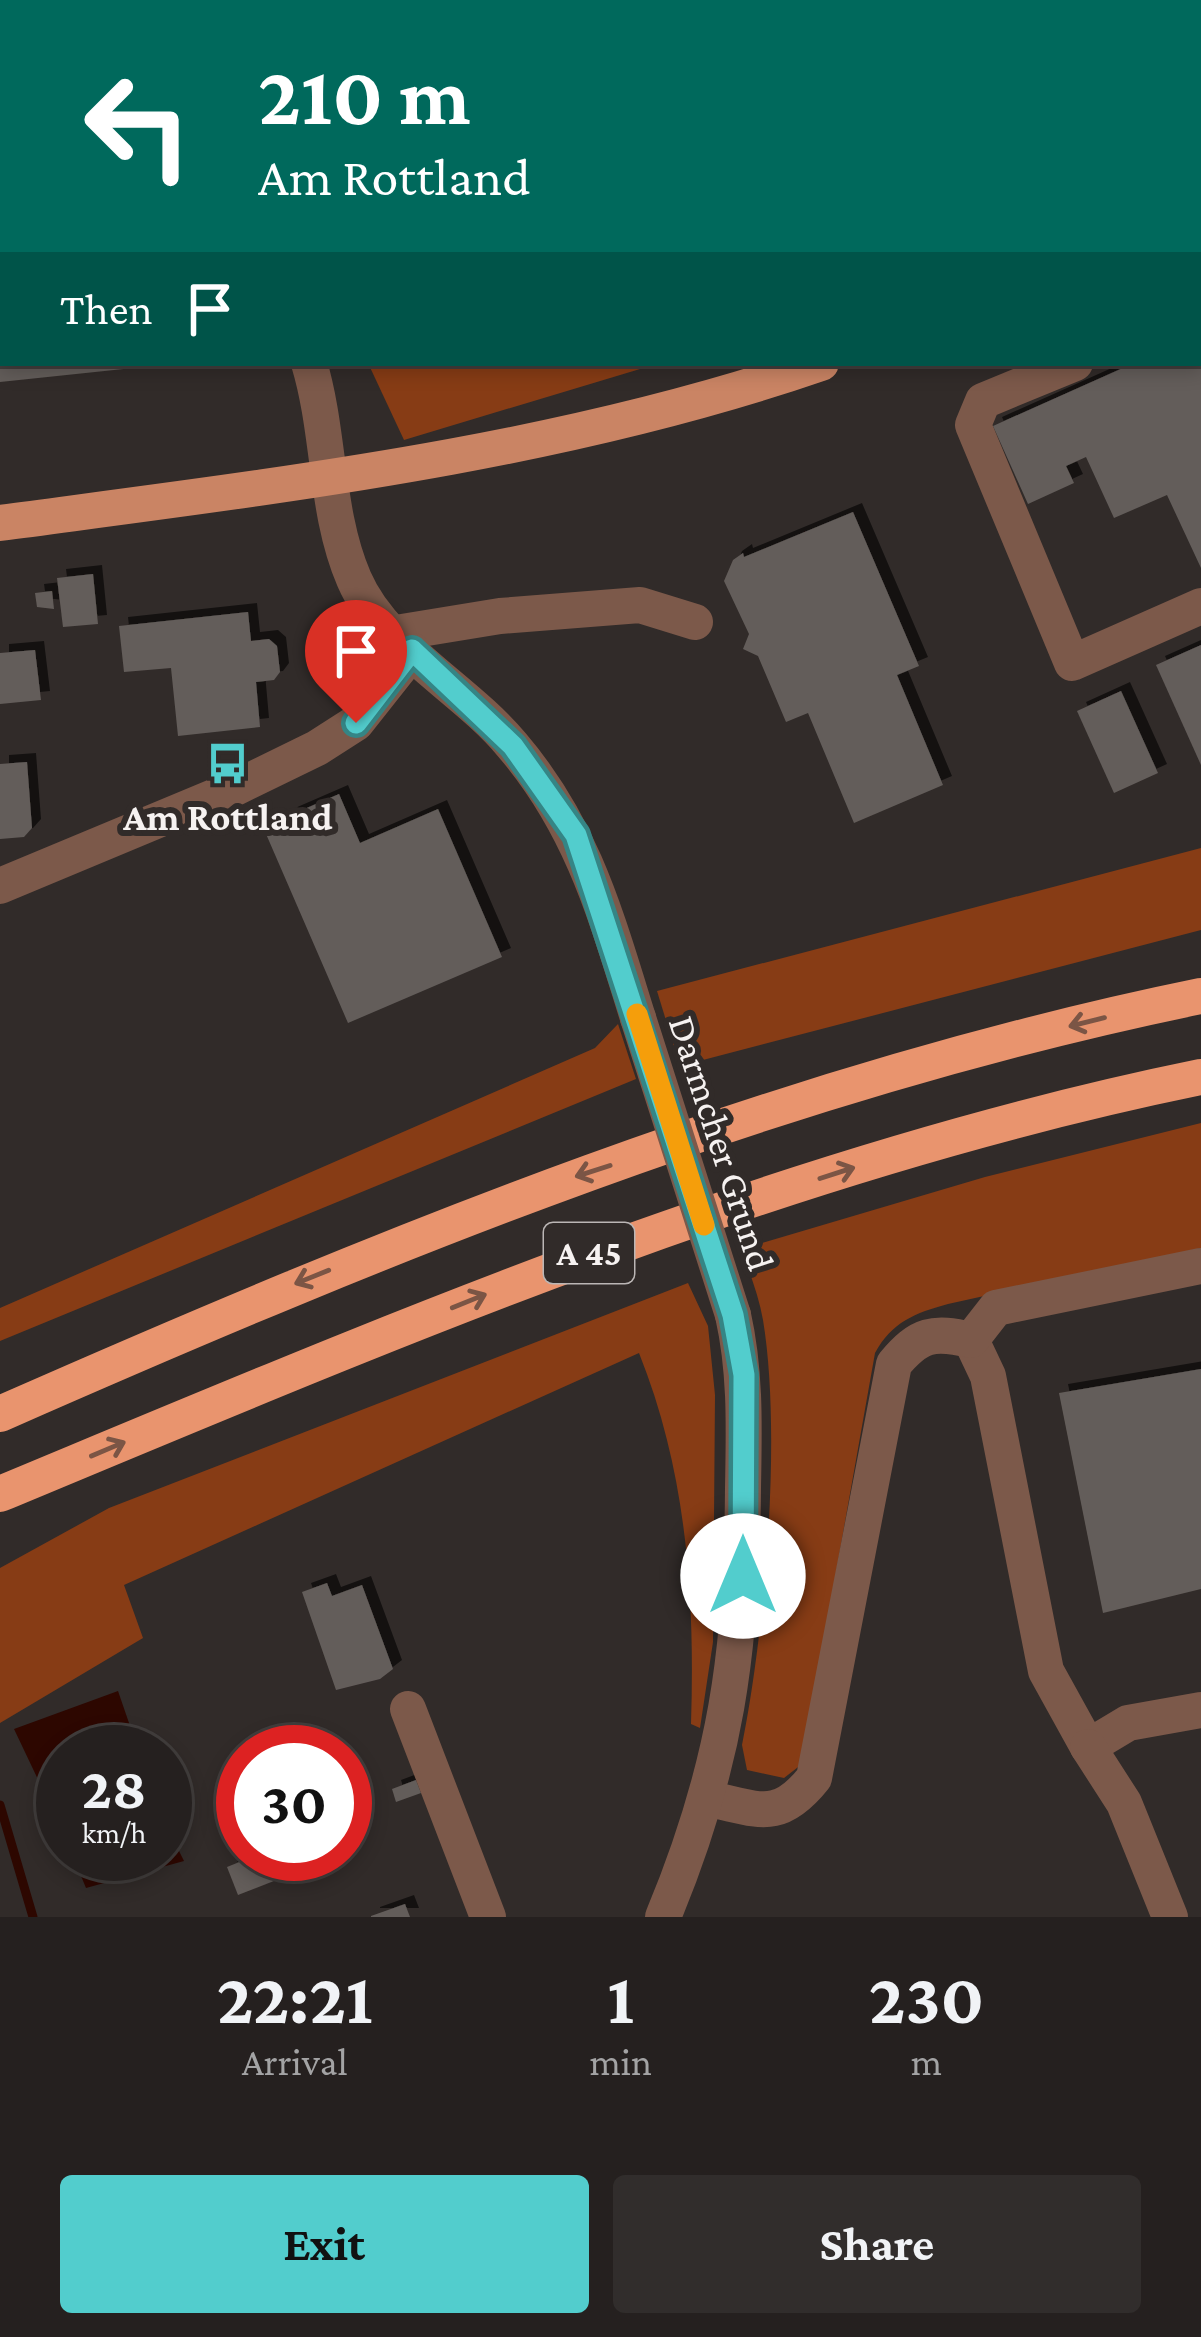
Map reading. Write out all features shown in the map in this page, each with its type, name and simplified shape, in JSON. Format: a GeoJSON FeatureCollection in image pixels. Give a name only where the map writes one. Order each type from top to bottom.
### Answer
{"type":"FeatureCollection","features":[{"type":"Feature","properties":{"kind":"highway","name":"A 45"},"geometry":{"type":"LineString","coordinates":[[0,1414],[277,1292],[574,1177],[909,1067],[1201,996]]}},
{"type":"Feature","properties":{"kind":"highway","name":"A 45"},"geometry":{"type":"LineString","coordinates":[[0,1494],[581,1256],[933,1142],[1201,1077]]}},
{"type":"Feature","properties":{"kind":"main road"},"geometry":{"type":"LineString","coordinates":[[0,524],[332,478],[515,445],[811,366]]}},
{"type":"Feature","properties":{"kind":"street","name":"Darmcher Grund"},"geometry":{"type":"LineString","coordinates":[[310,366],[355,581],[404,642],[513,746],[576,835],[733,1315],[744,1375],[742,1597],[732,1698],[709,1799],[663,1917]]}},
{"type":"Feature","properties":{"kind":"street"},"geometry":{"type":"LineString","coordinates":[[1068,366],[983,401],[973,425],[1072,663],[1201,606]]}},
{"type":"Feature","properties":{"kind":"street"},"geometry":{"type":"LineString","coordinates":[[0,886],[235,788],[317,748],[356,723],[404,642],[500,616],[640,605],[695,622]]}},
{"type":"Feature","properties":{"kind":"street"},"geometry":{"type":"LineString","coordinates":[[971,1340],[997,1308],[1201,1266]]}},
{"type":"Feature","properties":{"kind":"street"},"geometry":{"type":"LineString","coordinates":[[709,1799],[775,1812],[796,1801],[814,1778],[894,1364],[915,1339],[939,1332],[971,1340]]}},
{"type":"Feature","properties":{"kind":"street"},"geometry":{"type":"LineString","coordinates":[[971,1340],[988,1376],[1046,1671],[1124,1803],[1170,1917]]}},
{"type":"Feature","properties":{"kind":"street"},"geometry":{"type":"LineString","coordinates":[[408,1709],[488,1917]]}},
{"type":"Feature","properties":{"kind":"street"},"geometry":{"type":"LineString","coordinates":[[1088,1747],[1128,1724],[1201,1710]]}},
{"type":"Feature","properties":{"kind":"shaded area"},"geometry":{"type":"Polygon","coordinates":[[[369,366],[650,366],[404,440],[369,366]]]}},
{"type":"Feature","properties":{"kind":"shaded area"},"geometry":{"type":"Polygon","coordinates":[[[1201,848],[1201,930],[680,1066],[657,991],[1201,848]]]}},
{"type":"Feature","properties":{"kind":"shaded area"},"geometry":{"type":"Polygon","coordinates":[[[618,1024],[636,1079],[0,1341],[0,1308],[595,1048],[618,1024]]]}},
{"type":"Feature","properties":{"kind":"shaded area"},"geometry":{"type":"Polygon","coordinates":[[[1201,1123],[1201,1248],[936,1307],[906,1320],[882,1342],[875,1353],[802,1764],[784,1778],[747,1770],[742,1745],[764,1590],[771,1418],[763,1320],[742,1249],[985,1177],[1201,1123]]]}},
{"type":"Feature","properties":{"kind":"shaded area"},"geometry":{"type":"Polygon","coordinates":[[[688,1283],[708,1326],[715,1395],[713,1642],[700,1728],[691,1724],[689,1582],[678,1489],[639,1353],[124,1585],[143,1638],[0,1723],[0,1568],[109,1508],[688,1283]]]}},
{"type":"Feature","properties":{"kind":"shaded area"},"geometry":{"type":"Polygon","coordinates":[[[118,1691],[130,1725],[36,1725],[36,1775],[14,1729],[118,1691]]]}},
{"type":"Feature","properties":{"kind":"shaded area"},"geometry":{"type":"Polygon","coordinates":[[[83,1881],[111,1881],[86,1888],[83,1881]]]}},
{"type":"Feature","properties":{"kind":"building"},"geometry":{"type":"Polygon","coordinates":[[[0,366],[133,368],[0,382],[0,366]]]}},
{"type":"Feature","properties":{"kind":"building"},"geometry":{"type":"Polygon","coordinates":[[[1127,366],[1201,366],[1201,568],[1167,495],[1114,518],[1086,457],[1066,466],[1074,483],[1028,504],[993,426],[1127,366]]]}},
{"type":"Feature","properties":{"kind":"building"},"geometry":{"type":"Polygon","coordinates":[[[853,512],[919,666],[897,675],[943,785],[854,823],[808,713],[786,722],[758,656],[743,649],[749,634],[724,581],[733,560],[743,553],[744,557],[853,512]]]}},
{"type":"Feature","properties":{"kind":"building"},"geometry":{"type":"Polygon","coordinates":[[[93,574],[98,624],[63,627],[57,578],[93,574]]]}},
{"type":"Feature","properties":{"kind":"building"},"geometry":{"type":"Polygon","coordinates":[[[52,591],[54,609],[37,607],[35,593],[52,591]]]}},
{"type":"Feature","properties":{"kind":"building"},"geometry":{"type":"Polygon","coordinates":[[[248,612],[251,641],[269,639],[277,646],[280,672],[274,680],[256,682],[260,727],[178,736],[171,668],[124,672],[119,626],[248,612]]]}},
{"type":"Feature","properties":{"kind":"building"},"geometry":{"type":"Polygon","coordinates":[[[1201,645],[1201,765],[1156,665],[1201,645]]]}},
{"type":"Feature","properties":{"kind":"building"},"geometry":{"type":"Polygon","coordinates":[[[35,650],[41,700],[0,704],[0,653],[35,650]]]}},
{"type":"Feature","properties":{"kind":"building"},"geometry":{"type":"Polygon","coordinates":[[[1121,691],[1158,773],[1114,793],[1077,711],[1121,691]]]}},
{"type":"Feature","properties":{"kind":"building"},"geometry":{"type":"Polygon","coordinates":[[[27,762],[32,828],[24,837],[0,839],[0,764],[27,762]]]}},
{"type":"Feature","properties":{"kind":"building"},"geometry":{"type":"Polygon","coordinates":[[[339,794],[360,843],[438,809],[502,957],[348,1023],[263,827],[339,794]]]}},
{"type":"Feature","properties":{"kind":"building"},"geometry":{"type":"Polygon","coordinates":[[[1201,1369],[1201,1589],[1103,1613],[1059,1393],[1201,1369]]]}},
{"type":"Feature","properties":{"kind":"building"},"geometry":{"type":"Polygon","coordinates":[[[327,1583],[332,1596],[362,1585],[393,1669],[380,1679],[336,1690],[302,1592],[327,1583]]]}},
{"type":"Feature","properties":{"kind":"building"},"geometry":{"type":"Polygon","coordinates":[[[416,1780],[421,1793],[396,1802],[392,1789],[416,1780]]]}},
{"type":"Feature","properties":{"kind":"building"},"geometry":{"type":"Polygon","coordinates":[[[232,1881],[274,1881],[238,1895],[232,1881]]]}},
{"type":"Feature","properties":{"kind":"building"},"geometry":{"type":"Polygon","coordinates":[[[405,1904],[410,1917],[371,1917],[371,1916],[405,1904]]]}},
{"type":"Feature","properties":{"kind":"waterway"},"geometry":{"type":"LineString","coordinates":[[0,1805],[33,1917]]}},
{"type":"Feature","properties":{"kind":"slow traffic"},"geometry":{"type":"LineString","coordinates":[[637,1014],[704,1225]]}},
{"type":"Feature","properties":{"kind":"place","name":"Am Rottland"},"geometry":{"type":"Point","coordinates":[228,764]}},
{"type":"Feature","properties":{"kind":"route"},"geometry":{"type":"LineString","coordinates":[[356,723],[412,650],[483,712],[545,786],[576,835],[740,1346],[744,1375],[743,1576]]}}]}
